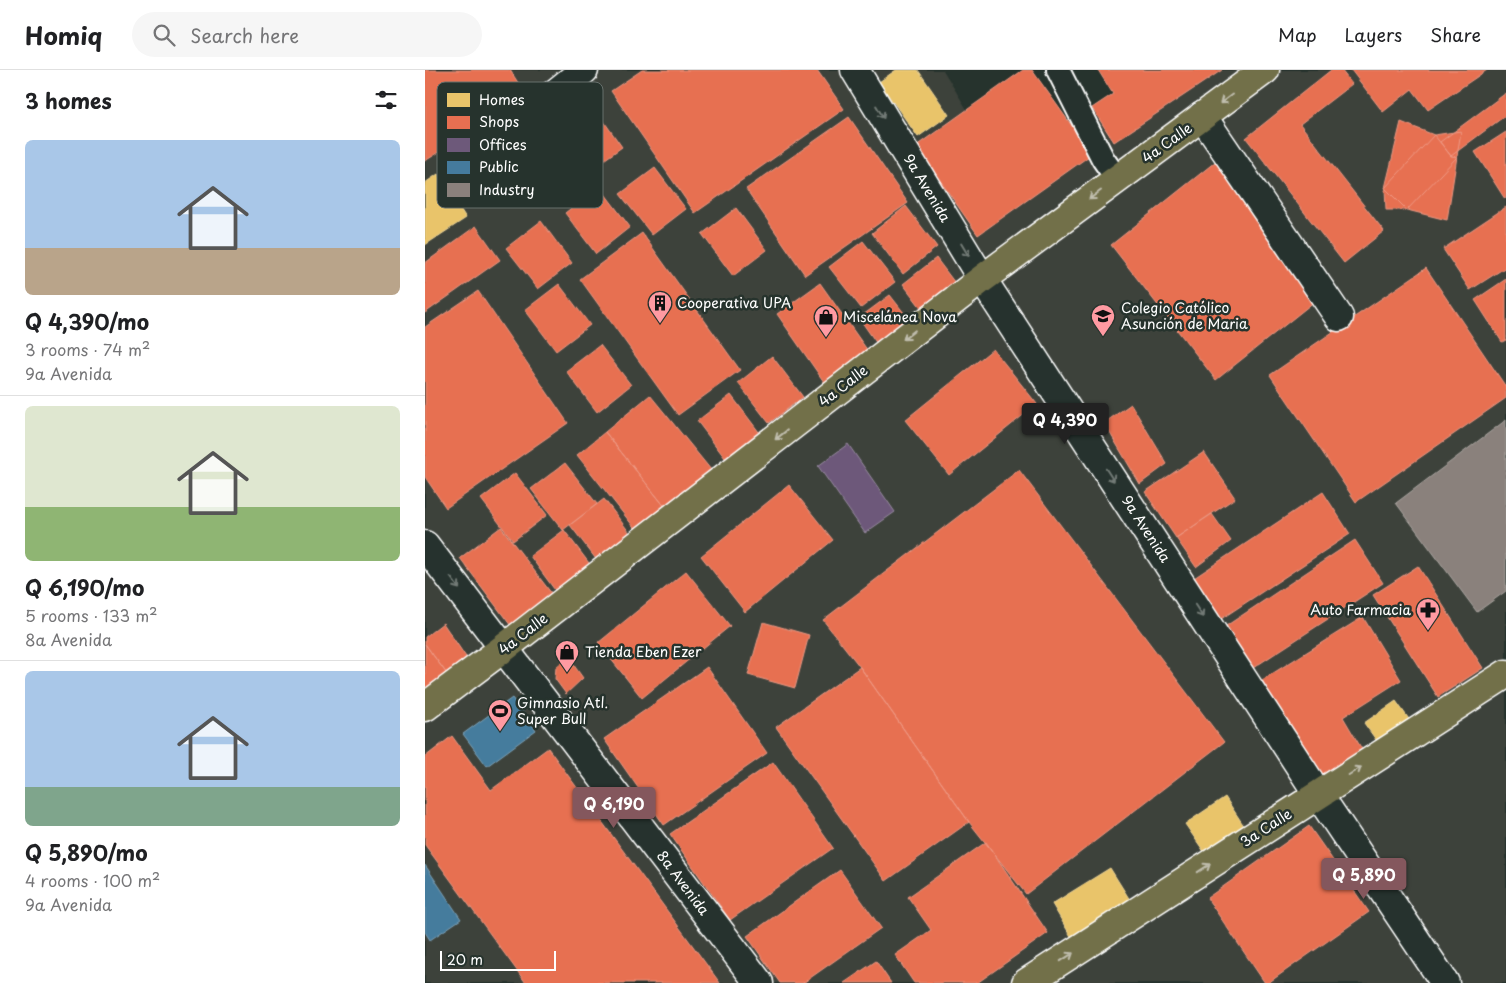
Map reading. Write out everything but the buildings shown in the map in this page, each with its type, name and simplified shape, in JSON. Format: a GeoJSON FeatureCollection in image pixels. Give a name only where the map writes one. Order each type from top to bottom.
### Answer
{"type":"FeatureCollection","features":[{"type":"Feature","properties":{"kind":"main road","name":"4a Calle"},"geometry":{"type":"LineString","coordinates":[[425,708],[982,279],[1202,116],[1257,72]]}},
{"type":"Feature","properties":{"kind":"main road","name":"3a Calle"},"geometry":{"type":"LineString","coordinates":[[1026,983],[1506,674]]}},
{"type":"Feature","properties":{"kind":"street"},"geometry":{"type":"LineString","coordinates":[[569,82],[584,70]]}},
{"type":"Feature","properties":{"kind":"street","name":"9a Avenida"},"geometry":{"type":"LineString","coordinates":[[855,70],[982,279],[1318,794],[1445,983]]}},
{"type":"Feature","properties":{"kind":"street"},"geometry":{"type":"LineString","coordinates":[[1202,116],[1339,317]]}},
{"type":"Feature","properties":{"kind":"street","name":"8a Avenida"},"geometry":{"type":"LineString","coordinates":[[425,545],[759,983]]}},
{"type":"Feature","properties":{"kind":"lane"},"geometry":{"type":"LineString","coordinates":[[1058,70],[1103,159],[1117,179]]}},
{"type":"Feature","properties":{"kind":"shaded area"},"geometry":{"type":"Polygon","coordinates":[[[425,70],[943,70],[1006,174],[1145,70],[1506,70],[1506,983],[425,983],[425,70]]]}},
{"type":"Feature","properties":{"kind":"place","name":"Cooperativa UPA"},"geometry":{"type":"Point","coordinates":[660,324]}},
{"type":"Feature","properties":{"kind":"place","name":"Colegio Católico Asunción de Maria"},"geometry":{"type":"Point","coordinates":[1103,337]}},
{"type":"Feature","properties":{"kind":"place","name":"Miscelánea Nova"},"geometry":{"type":"Point","coordinates":[826,338]}},
{"type":"Feature","properties":{"kind":"place","name":"Auto Farmacia"},"geometry":{"type":"Point","coordinates":[1428,631]}},
{"type":"Feature","properties":{"kind":"place","name":"Tienda Eben Ezer"},"geometry":{"type":"Point","coordinates":[567,673]}},
{"type":"Feature","properties":{"kind":"place","name":"Gimnasio Atl. Super Bull"},"geometry":{"type":"Point","coordinates":[500,732]}}]}
